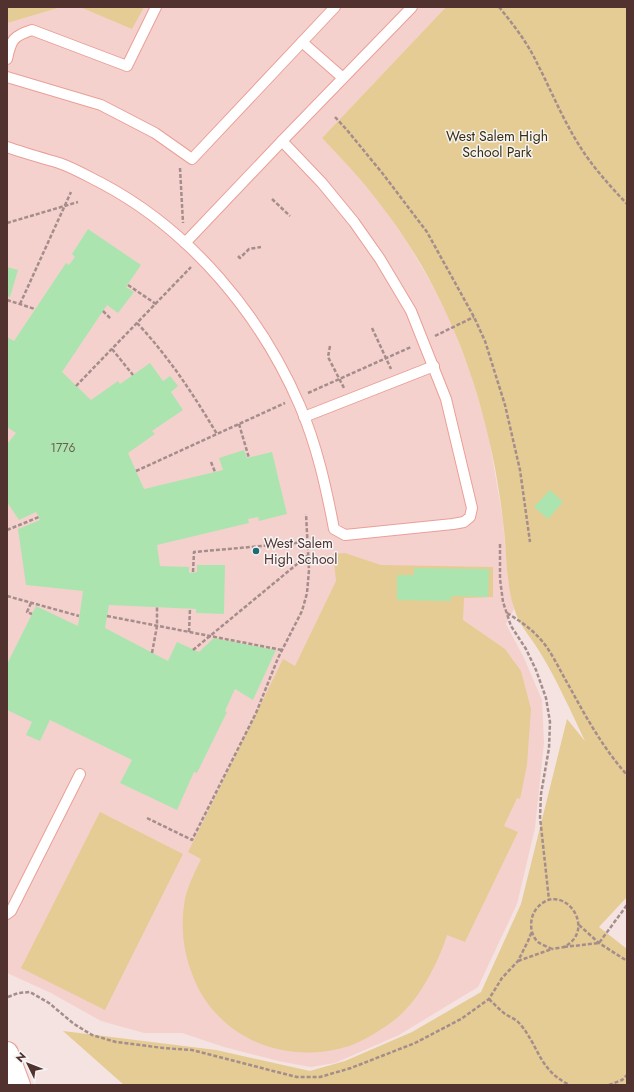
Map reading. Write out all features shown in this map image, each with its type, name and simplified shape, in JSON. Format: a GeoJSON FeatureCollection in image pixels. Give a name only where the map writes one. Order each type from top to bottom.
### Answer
{"type":"FeatureCollection","features":[{"type":"Feature","properties":{"kind":"street"},"geometry":{"type":"LineString","coordinates":[[7,1053],[19,1085]]}},
{"type":"Feature","properties":{"kind":"lane"},"geometry":{"type":"LineString","coordinates":[[7,59],[10,43],[15,37],[32,30],[127,66],[156,7]]}},
{"type":"Feature","properties":{"kind":"lane"},"geometry":{"type":"LineString","coordinates":[[7,77],[101,105],[155,133],[192,159],[335,7]]}},
{"type":"Feature","properties":{"kind":"lane"},"geometry":{"type":"LineString","coordinates":[[185,243],[342,78],[412,7]]}},
{"type":"Feature","properties":{"kind":"lane"},"geometry":{"type":"LineString","coordinates":[[302,42],[342,78]]}},
{"type":"Feature","properties":{"kind":"lane"},"geometry":{"type":"LineString","coordinates":[[7,147],[61,164],[103,184],[147,211],[185,243],[225,286],[253,322],[279,363],[300,406],[314,443],[326,482],[334,528],[345,535],[464,522],[470,517],[472,508],[446,398],[411,311],[380,259],[354,222],[322,182],[282,141]]}},
{"type":"Feature","properties":{"kind":"lane"},"geometry":{"type":"LineString","coordinates":[[304,418],[434,366]]}},
{"type":"Feature","properties":{"kind":"lane"},"geometry":{"type":"LineString","coordinates":[[7,914],[11,911],[80,774]]}},
{"type":"Feature","properties":{"kind":"path"},"geometry":{"type":"LineString","coordinates":[[499,7],[517,29],[537,62],[560,111],[579,145],[603,178],[627,204]]}},
{"type":"Feature","properties":{"kind":"path"},"geometry":{"type":"LineString","coordinates":[[335,117],[348,130],[427,232],[474,317],[485,341],[505,405],[520,470],[530,542]]}},
{"type":"Feature","properties":{"kind":"path"},"geometry":{"type":"LineString","coordinates":[[180,165],[183,225]]}},
{"type":"Feature","properties":{"kind":"path"},"geometry":{"type":"LineString","coordinates":[[20,304],[71,192]]}},
{"type":"Feature","properties":{"kind":"path"},"geometry":{"type":"LineString","coordinates":[[272,199],[290,216]]}},
{"type":"Feature","properties":{"kind":"path"},"geometry":{"type":"LineString","coordinates":[[7,223],[78,202]]}},
{"type":"Feature","properties":{"kind":"path"},"geometry":{"type":"LineString","coordinates":[[238,256],[240,258],[249,249],[260,246]]}},
{"type":"Feature","properties":{"kind":"path"},"geometry":{"type":"LineString","coordinates":[[76,386],[192,266]]}},
{"type":"Feature","properties":{"kind":"path"},"geometry":{"type":"LineString","coordinates":[[128,285],[156,304]]}},
{"type":"Feature","properties":{"kind":"path"},"geometry":{"type":"LineString","coordinates":[[7,300],[35,310]]}},
{"type":"Feature","properties":{"kind":"path"},"geometry":{"type":"LineString","coordinates":[[103,311],[111,319]]}},
{"type":"Feature","properties":{"kind":"path"},"geometry":{"type":"LineString","coordinates":[[434,337],[474,317]]}},
{"type":"Feature","properties":{"kind":"path"},"geometry":{"type":"LineString","coordinates":[[137,323],[171,362],[196,398],[217,434]]}},
{"type":"Feature","properties":{"kind":"path"},"geometry":{"type":"LineString","coordinates":[[372,328],[396,381]]}},
{"type":"Feature","properties":{"kind":"path"},"geometry":{"type":"LineString","coordinates":[[307,393],[417,345]]}},
{"type":"Feature","properties":{"kind":"path"},"geometry":{"type":"LineString","coordinates":[[330,346],[328,357],[350,399]]}},
{"type":"Feature","properties":{"kind":"path"},"geometry":{"type":"LineString","coordinates":[[112,349],[133,375]]}},
{"type":"Feature","properties":{"kind":"path"},"geometry":{"type":"LineString","coordinates":[[136,471],[288,402]]}},
{"type":"Feature","properties":{"kind":"path"},"geometry":{"type":"LineString","coordinates":[[239,424],[249,458]]}},
{"type":"Feature","properties":{"kind":"path"},"geometry":{"type":"LineString","coordinates":[[211,462],[215,472]]}},
{"type":"Feature","properties":{"kind":"path"},"geometry":{"type":"LineString","coordinates":[[146,818],[192,840],[256,713],[282,650],[302,612],[307,593],[309,570],[306,514]]}},
{"type":"Feature","properties":{"kind":"path"},"geometry":{"type":"LineString","coordinates":[[7,530],[39,517]]}},
{"type":"Feature","properties":{"kind":"path"},"geometry":{"type":"LineString","coordinates":[[193,572],[194,552],[308,542]]}},
{"type":"Feature","properties":{"kind":"path"},"geometry":{"type":"LineString","coordinates":[[500,544],[500,579],[503,602],[511,626],[526,649],[536,670],[546,698],[550,722],[549,748],[541,794],[540,817],[549,900]]}},
{"type":"Feature","properties":{"kind":"path"},"geometry":{"type":"LineString","coordinates":[[193,650],[308,555]]}},
{"type":"Feature","properties":{"kind":"path"},"geometry":{"type":"LineString","coordinates":[[7,596],[79,616]]}},
{"type":"Feature","properties":{"kind":"path"},"geometry":{"type":"LineString","coordinates":[[31,602],[28,612],[32,614]]}},
{"type":"Feature","properties":{"kind":"path"},"geometry":{"type":"LineString","coordinates":[[152,653],[157,626],[156,607]]}},
{"type":"Feature","properties":{"kind":"path"},"geometry":{"type":"LineString","coordinates":[[189,632],[190,609]]}},
{"type":"Feature","properties":{"kind":"path"},"geometry":{"type":"LineString","coordinates":[[506,612],[523,622],[543,641],[585,715],[613,759],[627,775]]}},
{"type":"Feature","properties":{"kind":"path"},"geometry":{"type":"LineString","coordinates":[[107,616],[282,650]]}},
{"type":"Feature","properties":{"kind":"path"},"geometry":{"type":"LineString","coordinates":[[552,949],[538,942],[532,931],[531,922],[534,912],[540,905],[549,900],[559,900],[571,905],[578,916],[579,925],[577,933],[564,947]]}},
{"type":"Feature","properties":{"kind":"path"},"geometry":{"type":"LineString","coordinates":[[518,961],[552,949],[599,943],[627,905]]}},
{"type":"Feature","properties":{"kind":"path"},"geometry":{"type":"LineString","coordinates":[[579,925],[599,943],[627,961]]}},
{"type":"Feature","properties":{"kind":"path"},"geometry":{"type":"LineString","coordinates":[[8,997],[18,993],[30,992],[49,1003],[74,1024],[92,1035],[116,1042],[192,1050],[273,1072],[297,1077],[320,1077],[351,1068],[408,1045],[461,1019],[489,999],[502,978],[518,961],[532,931]]}},
{"type":"Feature","properties":{"kind":"path"},"geometry":{"type":"LineString","coordinates":[[489,999],[505,1014],[519,1022],[540,1059],[551,1074],[570,1085]]}},
{"type":"Feature","properties":{"kind":"path"},"geometry":{"type":"LineString","coordinates":[[609,1085],[622,1080],[627,1075]]}},
{"type":"Feature","properties":{"kind":"shaded area","name":"West Salem High School"},"geometry":{"type":"Polygon","coordinates":[[[7,7],[446,7],[322,138],[349,166],[381,204],[407,242],[449,317],[470,372],[487,427],[503,520],[508,581],[514,609],[506,624],[524,658],[542,700],[544,743],[535,828],[517,904],[478,987],[399,1035],[335,1063],[311,1067],[283,1062],[224,1047],[182,1033],[144,1033],[101,1021],[51,993],[7,973],[7,7]]]}},
{"type":"Feature","properties":{"kind":"green space"},"geometry":{"type":"Polygon","coordinates":[[[7,7],[61,7],[7,23],[7,7]]]}},
{"type":"Feature","properties":{"kind":"green space"},"geometry":{"type":"Polygon","coordinates":[[[80,7],[144,7],[132,29],[80,7]]]}},
{"type":"Feature","properties":{"kind":"green space","name":"West Salem High School Park"},"geometry":{"type":"Polygon","coordinates":[[[446,7],[627,7],[627,897],[599,927],[627,949],[627,1085],[124,1085],[63,1031],[216,1050],[310,1071],[345,1061],[412,1032],[481,992],[521,904],[567,719],[585,741],[553,675],[522,626],[514,608],[509,587],[504,532],[495,468],[478,397],[467,363],[453,329],[421,264],[401,234],[367,187],[322,138],[446,7]]]}},
{"type":"Feature","properties":{"kind":"green space"},"geometry":{"type":"Polygon","coordinates":[[[345,553],[381,565],[493,567],[493,597],[464,598],[463,620],[505,649],[521,671],[531,709],[527,765],[520,799],[517,798],[504,826],[518,832],[465,942],[447,935],[438,958],[418,994],[402,1014],[382,1029],[361,1041],[342,1048],[319,1052],[297,1052],[275,1048],[254,1041],[236,1031],[219,1016],[205,999],[194,979],[185,949],[183,920],[186,894],[201,859],[188,852],[283,659],[295,666],[336,581],[333,554],[345,553]]]}},
{"type":"Feature","properties":{"kind":"green space"},"geometry":{"type":"Polygon","coordinates":[[[100,812],[183,854],[105,1010],[21,968],[100,812]]]}},
{"type":"Feature","properties":{"kind":"building"},"geometry":{"type":"Polygon","coordinates":[[[88,229],[141,265],[126,287],[134,292],[118,313],[107,305],[62,372],[91,400],[118,381],[120,384],[150,363],[163,381],[170,376],[178,386],[171,392],[183,410],[152,431],[155,434],[128,453],[144,489],[223,470],[219,458],[244,450],[247,458],[272,452],[287,514],[259,521],[258,517],[248,519],[249,523],[157,545],[160,566],[189,567],[189,573],[197,572],[197,565],[225,565],[224,614],[196,613],[196,609],[109,605],[105,628],[168,661],[177,642],[199,652],[214,638],[276,650],[253,700],[235,689],[225,711],[227,712],[197,773],[194,772],[177,810],[120,783],[132,760],[50,720],[40,741],[26,735],[32,722],[7,710],[7,664],[36,606],[78,626],[83,591],[26,585],[18,529],[40,520],[36,512],[19,520],[7,502],[7,444],[16,433],[7,427],[7,337],[14,341],[66,263],[69,265],[75,257],[72,254],[88,229]]]}},
{"type":"Feature","properties":{"kind":"building"},"geometry":{"type":"Polygon","coordinates":[[[7,267],[18,270],[10,297],[7,296],[7,267]]]}},
{"type":"Feature","properties":{"kind":"building"},"geometry":{"type":"Polygon","coordinates":[[[550,490],[563,502],[548,519],[534,507],[550,490]]]}},
{"type":"Feature","properties":{"kind":"building"},"geometry":{"type":"Polygon","coordinates":[[[414,568],[489,569],[488,597],[451,596],[451,601],[397,600],[397,575],[414,575],[414,568]]]}},
{"type":"Feature","properties":{"kind":"place","name":"West Salem High School"},"geometry":{"type":"Point","coordinates":[256,551]}}]}
